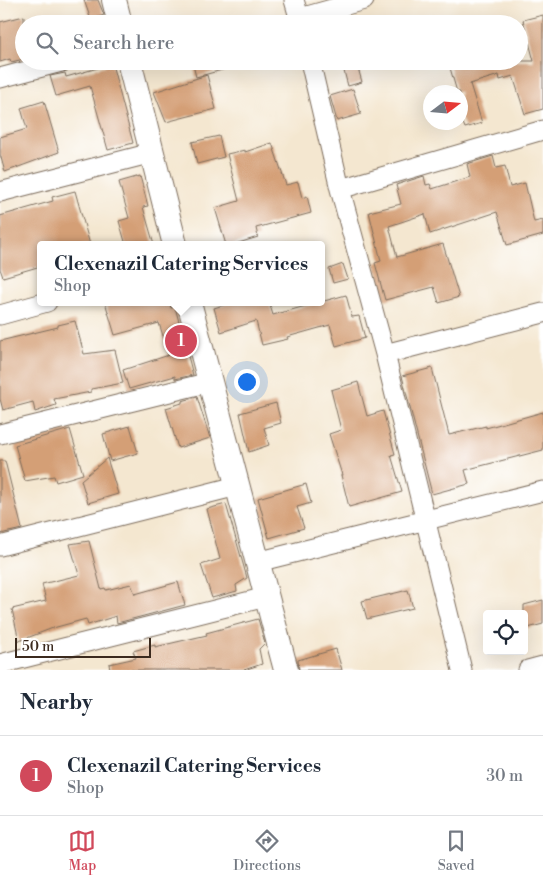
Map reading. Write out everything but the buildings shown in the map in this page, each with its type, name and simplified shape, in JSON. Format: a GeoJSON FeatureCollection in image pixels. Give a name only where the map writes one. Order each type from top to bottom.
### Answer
{"type":"FeatureCollection","features":[{"type":"Feature","properties":{"kind":"street"},"geometry":{"type":"LineString","coordinates":[[114,0],[118,15]]}},
{"type":"Feature","properties":{"kind":"street"},"geometry":{"type":"LineString","coordinates":[[294,0],[298,15]]}},
{"type":"Feature","properties":{"kind":"street"},"geometry":{"type":"LineString","coordinates":[[318,15],[364,0]]}},
{"type":"Feature","properties":{"kind":"street"},"geometry":{"type":"LineString","coordinates":[[0,78],[31,70]]}},
{"type":"Feature","properties":{"kind":"street"},"geometry":{"type":"LineString","coordinates":[[131,70],[174,241]]}},
{"type":"Feature","properties":{"kind":"street"},"geometry":{"type":"LineString","coordinates":[[312,70],[340,188],[385,354],[462,670]]}},
{"type":"Feature","properties":{"kind":"street"},"geometry":{"type":"LineString","coordinates":[[340,188],[543,130]]}},
{"type":"Feature","properties":{"kind":"street"},"geometry":{"type":"LineString","coordinates":[[0,192],[152,153]]}},
{"type":"Feature","properties":{"kind":"street"},"geometry":{"type":"LineString","coordinates":[[0,315],[37,305]]}},
{"type":"Feature","properties":{"kind":"street"},"geometry":{"type":"LineString","coordinates":[[191,306],[286,670]]}},
{"type":"Feature","properties":{"kind":"street"},"geometry":{"type":"LineString","coordinates":[[385,354],[543,313]]}},
{"type":"Feature","properties":{"kind":"street"},"geometry":{"type":"LineString","coordinates":[[0,434],[210,382]]}},
{"type":"Feature","properties":{"kind":"street"},"geometry":{"type":"LineString","coordinates":[[0,546],[237,486]]}},
{"type":"Feature","properties":{"kind":"street"},"geometry":{"type":"LineString","coordinates":[[257,562],[543,491]]}},
{"type":"Feature","properties":{"kind":"street"},"geometry":{"type":"LineString","coordinates":[[0,664],[266,597]]}},
{"type":"Feature","properties":{"kind":"street"},"geometry":{"type":"LineString","coordinates":[[528,670],[543,666]]}},
{"type":"Feature","properties":{"kind":"place","name":"Clexenazil Catering Services"},"geometry":{"type":"Point","coordinates":[181,341]}}]}
